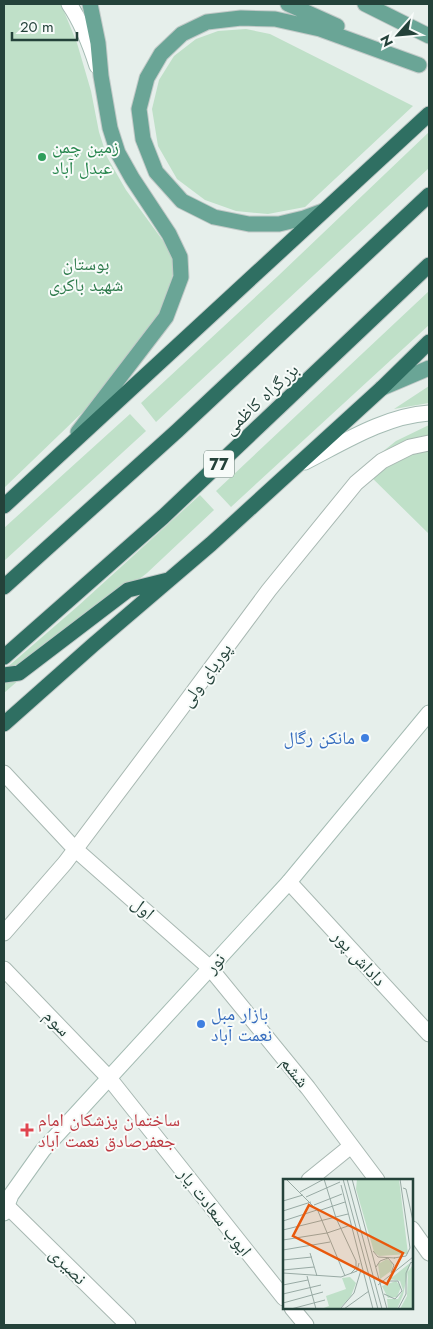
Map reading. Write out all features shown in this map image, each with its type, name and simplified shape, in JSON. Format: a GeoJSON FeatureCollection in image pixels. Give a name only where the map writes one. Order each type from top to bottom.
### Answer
{"type":"FeatureCollection","features":[{"type":"Feature","properties":{"kind":"highway"},"geometry":{"type":"LineString","coordinates":[[4,506],[429,114]]}},
{"type":"Feature","properties":{"kind":"highway","name":"بزرگراه کاظمی"},"geometry":{"type":"LineString","coordinates":[[4,587],[177,431],[429,195]]}},
{"type":"Feature","properties":{"kind":"highway","name":"بزرگراه کاظمی"},"geometry":{"type":"LineString","coordinates":[[4,657],[163,517],[429,265]]}},
{"type":"Feature","properties":{"kind":"highway"},"geometry":{"type":"LineString","coordinates":[[4,724],[211,544],[382,388],[429,342]]}},
{"type":"Feature","properties":{"kind":"highway"},"geometry":{"type":"LineString","coordinates":[[4,675],[19,673],[128,590],[170,579]]}},
{"type":"Feature","properties":{"kind":"main road"},"geometry":{"type":"LineString","coordinates":[[65,450],[166,317],[181,277],[180,257],[169,234],[118,153],[110,128],[100,76],[98,43],[90,4]]}},
{"type":"Feature","properties":{"kind":"main road"},"geometry":{"type":"LineString","coordinates":[[288,4],[424,67]]}},
{"type":"Feature","properties":{"kind":"main road"},"geometry":{"type":"LineString","coordinates":[[365,4],[429,36]]}},
{"type":"Feature","properties":{"kind":"main road"},"geometry":{"type":"LineString","coordinates":[[387,4],[405,24]]}},
{"type":"Feature","properties":{"kind":"main road"},"geometry":{"type":"LineString","coordinates":[[327,209],[304,218],[279,224],[249,224],[214,217],[182,201],[156,172],[143,140],[139,109],[147,78],[161,54],[182,34],[207,22],[241,18],[275,19],[320,29],[424,67]]}},
{"type":"Feature","properties":{"kind":"main road"},"geometry":{"type":"LineString","coordinates":[[382,388],[429,368]]}},
{"type":"Feature","properties":{"kind":"street"},"geometry":{"type":"LineString","coordinates":[[69,4],[76,14],[90,44],[100,76]]}},
{"type":"Feature","properties":{"kind":"street"},"geometry":{"type":"LineString","coordinates":[[296,466],[369,430],[413,414],[429,413]]}},
{"type":"Feature","properties":{"kind":"street","name":"پوریای ولی"},"geometry":{"type":"LineString","coordinates":[[4,933],[75,849],[269,590],[356,483],[382,461],[410,447],[429,443]]}},
{"type":"Feature","properties":{"kind":"street","name":"نور"},"geometry":{"type":"LineString","coordinates":[[7,1201],[43,1150],[289,882],[429,713]]}},
{"type":"Feature","properties":{"kind":"street","name":"اول"},"geometry":{"type":"LineString","coordinates":[[4,773],[75,849],[210,968]]}},
{"type":"Feature","properties":{"kind":"street","name":"داداش پور"},"geometry":{"type":"LineString","coordinates":[[289,882],[429,1034]]}},
{"type":"Feature","properties":{"kind":"street","name":"ششم"},"geometry":{"type":"LineString","coordinates":[[210,968],[308,1088],[375,1179]]}},
{"type":"Feature","properties":{"kind":"street","name":"سوم"},"geometry":{"type":"LineString","coordinates":[[4,969],[110,1078]]}},
{"type":"Feature","properties":{"kind":"street","name":"ایوب سعادت یار"},"geometry":{"type":"LineString","coordinates":[[110,1078],[283,1297]]}},
{"type":"Feature","properties":{"kind":"street"},"geometry":{"type":"LineString","coordinates":[[311,1179],[351,1146]]}},
{"type":"Feature","properties":{"kind":"street","name":"نصیری"},"geometry":{"type":"LineString","coordinates":[[7,1201],[128,1325]]}},
{"type":"Feature","properties":{"kind":"street"},"geometry":{"type":"LineString","coordinates":[[413,1230],[429,1253]]}},
{"type":"Feature","properties":{"kind":"street"},"geometry":{"type":"LineString","coordinates":[[293,1309],[306,1325]]}},
{"type":"Feature","properties":{"kind":"green space","name":"بوستان شهید باکری"},"geometry":{"type":"Polygon","coordinates":[[[4,4],[61,4],[77,43],[107,157],[126,190],[169,249],[175,268],[163,306],[146,334],[87,408],[4,488],[4,4]]]}},
{"type":"Feature","properties":{"kind":"green space"},"geometry":{"type":"Polygon","coordinates":[[[246,29],[270,34],[413,106],[305,207],[268,214],[236,211],[205,200],[177,179],[158,146],[152,109],[159,80],[174,56],[196,39],[218,31],[246,29]]]}},
{"type":"Feature","properties":{"kind":"green space"},"geometry":{"type":"Polygon","coordinates":[[[429,132],[429,168],[156,422],[141,403],[429,132]]]}},
{"type":"Feature","properties":{"kind":"green space"},"geometry":{"type":"Polygon","coordinates":[[[429,291],[429,325],[231,507],[216,491],[429,291]]]}},
{"type":"Feature","properties":{"kind":"green space"},"geometry":{"type":"Polygon","coordinates":[[[429,386],[429,403],[394,409],[429,386]]]}},
{"type":"Feature","properties":{"kind":"green space"},"geometry":{"type":"Polygon","coordinates":[[[130,414],[146,431],[4,561],[4,528],[130,414]]]}},
{"type":"Feature","properties":{"kind":"green space"},"geometry":{"type":"Polygon","coordinates":[[[429,425],[429,534],[362,468],[396,441],[429,425]]]}},
{"type":"Feature","properties":{"kind":"green space"},"geometry":{"type":"Polygon","coordinates":[[[200,495],[214,510],[147,573],[82,625],[4,693],[4,670],[78,606],[200,495]]]}},
{"type":"Feature","properties":{"kind":"place","name":"زمین چمن عبدل آباد"},"geometry":{"type":"Point","coordinates":[42,157]}},
{"type":"Feature","properties":{"kind":"place","name":"مانکن رگال"},"geometry":{"type":"Point","coordinates":[365,738]}},
{"type":"Feature","properties":{"kind":"place","name":"بازار مبل نعمت آباد"},"geometry":{"type":"Point","coordinates":[201,1024]}},
{"type":"Feature","properties":{"kind":"place","name":"ساختمان پزشکان امام جعفرصادق نعمت آباد"},"geometry":{"type":"Point","coordinates":[27,1130]}}]}
